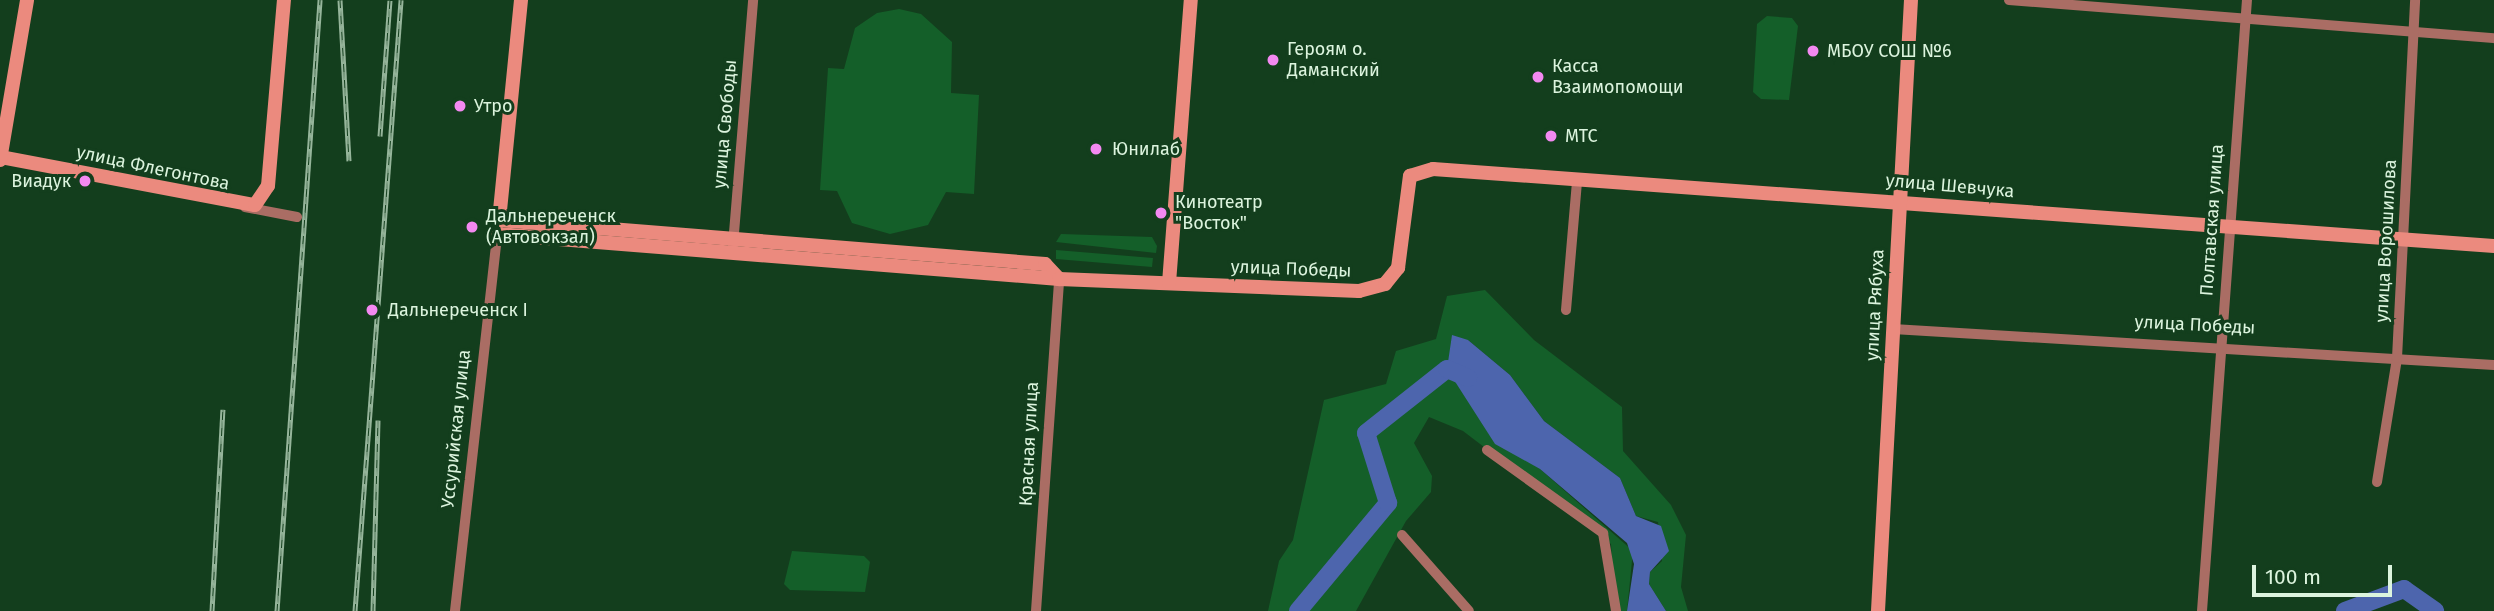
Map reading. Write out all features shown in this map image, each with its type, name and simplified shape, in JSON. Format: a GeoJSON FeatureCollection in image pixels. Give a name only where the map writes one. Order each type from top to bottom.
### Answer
{"type":"FeatureCollection","features":[{"type":"Feature","properties":{"kind":"street"},"geometry":{"type":"LineString","coordinates":[[0,158],[27,0]]}},
{"type":"Feature","properties":{"kind":"street"},"geometry":{"type":"LineString","coordinates":[[243,207],[259,202],[268,186],[284,0]]}},
{"type":"Feature","properties":{"kind":"street","name":"Уссурийская улица"},"geometry":{"type":"LineString","coordinates":[[455,611],[521,0]]}},
{"type":"Feature","properties":{"kind":"street","name":"улица Свободы"},"geometry":{"type":"LineString","coordinates":[[734,244],[753,0]]}},
{"type":"Feature","properties":{"kind":"street"},"geometry":{"type":"LineString","coordinates":[[1169,283],[1191,0]]}},
{"type":"Feature","properties":{"kind":"street","name":"улица Рябуха"},"geometry":{"type":"LineString","coordinates":[[1878,611],[1911,0]]}},
{"type":"Feature","properties":{"kind":"street"},"geometry":{"type":"LineString","coordinates":[[2009,0],[2494,38]]}},
{"type":"Feature","properties":{"kind":"street","name":"Полтавская улица"},"geometry":{"type":"LineString","coordinates":[[2202,611],[2228,229],[2247,0]]}},
{"type":"Feature","properties":{"kind":"street","name":"улица Ворошилова"},"geometry":{"type":"LineString","coordinates":[[2376,482],[2397,358],[2415,0]]}},
{"type":"Feature","properties":{"kind":"street","name":"улица Флегонтова"},"geometry":{"type":"LineString","coordinates":[[0,158],[297,217]]}},
{"type":"Feature","properties":{"kind":"street","name":"улица Шевчука"},"geometry":{"type":"LineString","coordinates":[[1409,181],[1418,169],[1433,169],[1577,181],[1901,201],[2228,229],[2494,246]]}},
{"type":"Feature","properties":{"kind":"street","name":"улица Победы"},"geometry":{"type":"LineString","coordinates":[[498,227],[734,244],[1059,279],[1328,292],[1380,287],[1401,260],[1409,181]]}},
{"type":"Feature","properties":{"kind":"street"},"geometry":{"type":"LineString","coordinates":[[1566,310],[1577,181]]}},
{"type":"Feature","properties":{"kind":"street","name":"Красная улица"},"geometry":{"type":"LineString","coordinates":[[1036,611],[1059,279]]}},
{"type":"Feature","properties":{"kind":"street","name":"улица Победы"},"geometry":{"type":"LineString","coordinates":[[1893,329],[2221,345],[2494,365]]}},
{"type":"Feature","properties":{"kind":"street"},"geometry":{"type":"LineString","coordinates":[[1487,450],[1603,533],[1616,611]]}},
{"type":"Feature","properties":{"kind":"street"},"geometry":{"type":"LineString","coordinates":[[1402,534],[1469,611]]}},
{"type":"Feature","properties":{"kind":"green space"},"geometry":{"type":"Polygon","coordinates":[[[899,9],[921,14],[952,42],[951,93],[979,95],[974,194],[946,192],[928,225],[890,234],[852,223],[837,191],[820,190],[828,68],[844,69],[855,28],[877,13],[899,9]]]}},
{"type":"Feature","properties":{"kind":"green space"},"geometry":{"type":"Polygon","coordinates":[[[1767,16],[1792,18],[1798,26],[1789,100],[1761,99],[1753,92],[1757,24],[1767,16]]]}},
{"type":"Feature","properties":{"kind":"green space"},"geometry":{"type":"Polygon","coordinates":[[[1061,234],[1152,237],[1157,246],[1156,253],[1056,242],[1061,234]]]}},
{"type":"Feature","properties":{"kind":"green space"},"geometry":{"type":"Polygon","coordinates":[[[1056,250],[1153,258],[1152,267],[1056,259],[1056,250]]]}},
{"type":"Feature","properties":{"kind":"green space"},"geometry":{"type":"Polygon","coordinates":[[[1485,290],[1534,340],[1622,407],[1623,451],[1671,505],[1686,535],[1681,587],[1688,611],[1666,611],[1649,584],[1650,572],[1662,561],[1658,522],[1636,516],[1620,478],[1544,421],[1510,375],[1468,340],[1474,407],[1489,434],[1540,469],[1633,551],[1627,611],[1615,611],[1611,544],[1463,431],[1429,417],[1414,443],[1432,476],[1431,492],[1406,521],[1356,611],[1268,611],[1279,561],[1293,540],[1324,400],[1386,384],[1396,351],[1436,339],[1447,296],[1485,290]]]}},
{"type":"Feature","properties":{"kind":"green space"},"geometry":{"type":"Polygon","coordinates":[[[792,551],[864,556],[870,562],[865,592],[790,590],[784,584],[792,551]]]}},
{"type":"Feature","properties":{"kind":"water"},"geometry":{"type":"Polygon","coordinates":[[[1452,335],[1468,340],[1510,375],[1544,421],[1620,478],[1636,516],[1661,526],[1669,551],[1650,572],[1649,584],[1666,611],[1627,611],[1634,564],[1627,543],[1540,469],[1495,444],[1447,369],[1452,335]]]}},
{"type":"Feature","properties":{"kind":"waterway"},"geometry":{"type":"LineString","coordinates":[[1298,611],[1388,503],[1366,433],[1447,369],[1468,378]]}},
{"type":"Feature","properties":{"kind":"waterway"},"geometry":{"type":"LineString","coordinates":[[2345,611],[2404,589],[2435,611]]}},
{"type":"Feature","properties":{"kind":"railway"},"geometry":{"type":"LineString","coordinates":[[277,611],[320,0]]}},
{"type":"Feature","properties":{"kind":"railway"},"geometry":{"type":"LineString","coordinates":[[340,0],[349,161]]}},
{"type":"Feature","properties":{"kind":"railway"},"geometry":{"type":"LineString","coordinates":[[380,136],[390,0]]}},
{"type":"Feature","properties":{"kind":"railway"},"geometry":{"type":"LineString","coordinates":[[355,611],[401,0]]}},
{"type":"Feature","properties":{"kind":"railway"},"geometry":{"type":"LineString","coordinates":[[212,611],[223,409]]}},
{"type":"Feature","properties":{"kind":"railway"},"geometry":{"type":"LineString","coordinates":[[373,611],[378,420]]}},
{"type":"Feature","properties":{"kind":"place","name":"МБОУ СОШ №6"},"geometry":{"type":"Point","coordinates":[1813,51]}},
{"type":"Feature","properties":{"kind":"place","name":"Героям о. Даманский"},"geometry":{"type":"Point","coordinates":[1273,60]}},
{"type":"Feature","properties":{"kind":"place","name":"Касса Взаимопомощи"},"geometry":{"type":"Point","coordinates":[1538,77]}},
{"type":"Feature","properties":{"kind":"place","name":"Утро"},"geometry":{"type":"Point","coordinates":[460,106]}},
{"type":"Feature","properties":{"kind":"place","name":"МТС"},"geometry":{"type":"Point","coordinates":[1551,136]}},
{"type":"Feature","properties":{"kind":"place","name":"Юнилаб"},"geometry":{"type":"Point","coordinates":[1096,149]}},
{"type":"Feature","properties":{"kind":"place","name":"Виадук"},"geometry":{"type":"Point","coordinates":[85,181]}},
{"type":"Feature","properties":{"kind":"place","name":"Кинотеатр \"Восток\""},"geometry":{"type":"Point","coordinates":[1161,213]}},
{"type":"Feature","properties":{"kind":"place","name":"Дальнереченск (Автовокзал)"},"geometry":{"type":"Point","coordinates":[472,227]}},
{"type":"Feature","properties":{"kind":"place","name":"Дальнереченск I"},"geometry":{"type":"Point","coordinates":[372,310]}}]}
